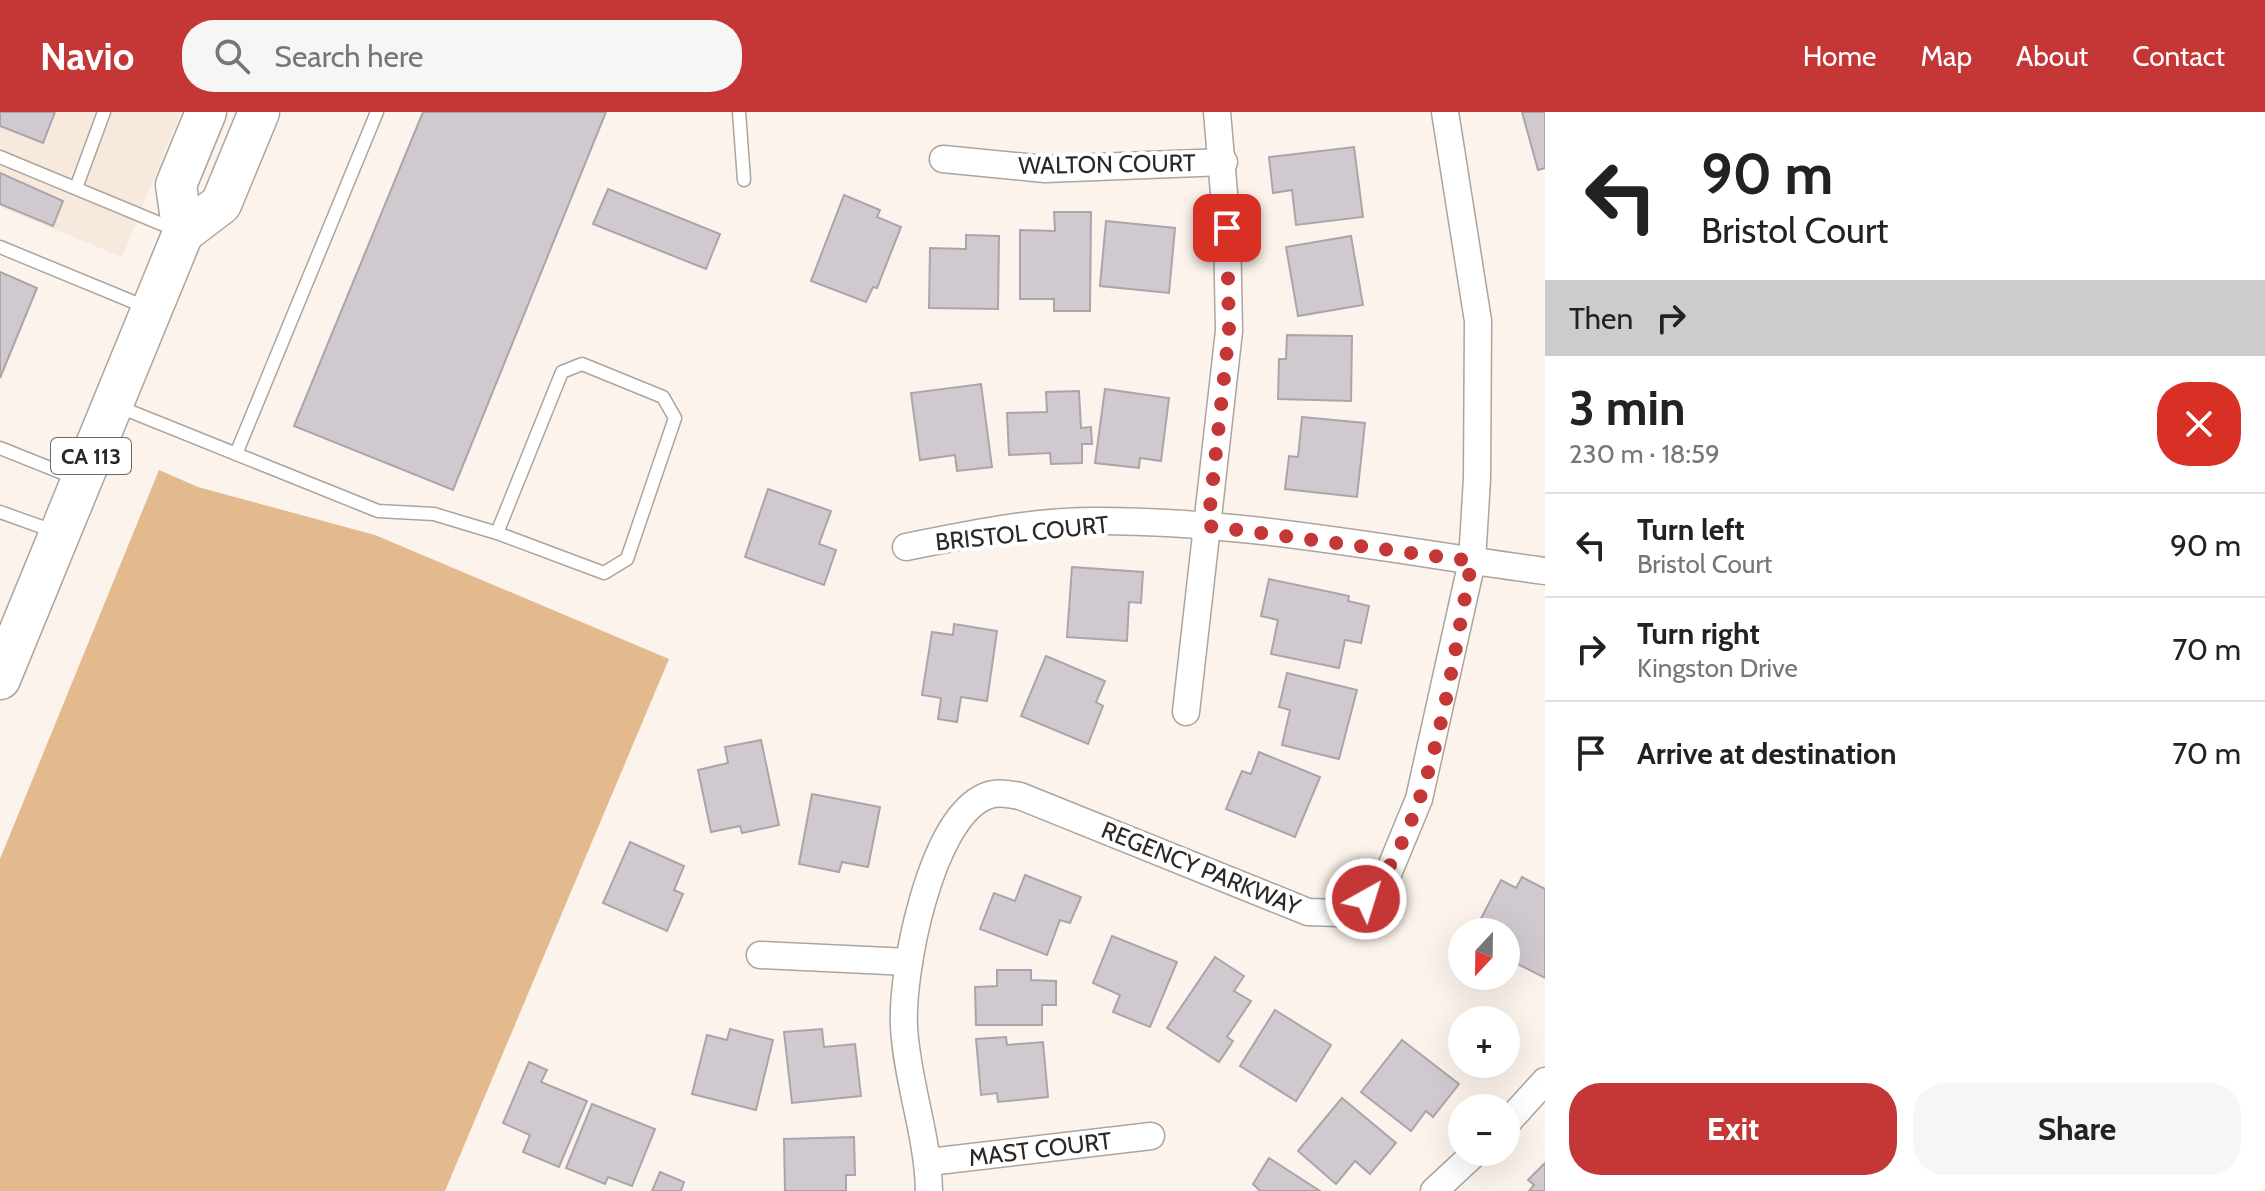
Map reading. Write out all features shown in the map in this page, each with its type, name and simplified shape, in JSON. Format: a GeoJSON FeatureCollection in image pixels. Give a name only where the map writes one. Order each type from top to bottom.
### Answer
{"type":"FeatureCollection","features":[{"type":"Feature","properties":{"kind":"main road"},"geometry":{"type":"LineString","coordinates":[[183,233],[176,185],[206,112]]}},
{"type":"Feature","properties":{"kind":"main road","name":"CA 113"},"geometry":{"type":"LineString","coordinates":[[0,679],[183,233],[221,204],[259,112]]}},
{"type":"Feature","properties":{"kind":"street"},"geometry":{"type":"LineString","coordinates":[[1186,712],[1229,331],[1224,162],[1217,112]]}},
{"type":"Feature","properties":{"kind":"street","name":"REGENCY PARKWAY"},"geometry":{"type":"LineString","coordinates":[[929,1191],[929,1162],[904,1027],[909,962],[926,893],[956,822],[966,809],[985,796],[1002,793],[1020,796],[1308,912],[1339,913],[1366,899],[1388,874],[1419,799],[1472,561],[1477,479],[1478,321],[1445,112]]}},
{"type":"Feature","properties":{"kind":"street","name":"WALTON COURT"},"geometry":{"type":"LineString","coordinates":[[943,159],[1045,169],[1224,162]]}},
{"type":"Feature","properties":{"kind":"street","name":"BRISTOL COURT"},"geometry":{"type":"LineString","coordinates":[[906,547],[979,532],[1090,521],[1208,526],[1545,571]]}},
{"type":"Feature","properties":{"kind":"street"},"geometry":{"type":"LineString","coordinates":[[760,955],[909,962]]}},
{"type":"Feature","properties":{"kind":"street"},"geometry":{"type":"LineString","coordinates":[[1520,1109],[1545,1081]]}},
{"type":"Feature","properties":{"kind":"street","name":"MAST COURT"},"geometry":{"type":"LineString","coordinates":[[929,1162],[1151,1136]]}},
{"type":"Feature","properties":{"kind":"street"},"geometry":{"type":"LineString","coordinates":[[1434,1191],[1461,1166]]}},
{"type":"Feature","properties":{"kind":"lane"},"geometry":{"type":"LineString","coordinates":[[76,188],[104,112]]}},
{"type":"Feature","properties":{"kind":"lane"},"geometry":{"type":"LineString","coordinates":[[236,454],[377,112]]}},
{"type":"Feature","properties":{"kind":"lane"},"geometry":{"type":"LineString","coordinates":[[739,112],[744,180]]}},
{"type":"Feature","properties":{"kind":"lane"},"geometry":{"type":"LineString","coordinates":[[0,157],[183,233]]}},
{"type":"Feature","properties":{"kind":"lane"},"geometry":{"type":"LineString","coordinates":[[0,247],[151,309]]}},
{"type":"Feature","properties":{"kind":"lane"},"geometry":{"type":"LineString","coordinates":[[112,404],[378,511],[434,514],[497,533],[604,573],[627,559],[675,418],[663,397],[582,364],[562,372],[497,533]]}},
{"type":"Feature","properties":{"kind":"lane"},"geometry":{"type":"LineString","coordinates":[[0,448],[81,480]]}},
{"type":"Feature","properties":{"kind":"lane"},"geometry":{"type":"LineString","coordinates":[[0,512],[59,533]]}},
{"type":"Feature","properties":{"kind":"shaded area"},"geometry":{"type":"Polygon","coordinates":[[[0,112],[181,112],[122,257],[0,207],[0,112]]]}},
{"type":"Feature","properties":{"kind":"shaded area"},"geometry":{"type":"Polygon","coordinates":[[[159,470],[198,487],[375,535],[669,659],[445,1191],[0,1191],[0,859],[159,470]]]}},
{"type":"Feature","properties":{"kind":"building"},"geometry":{"type":"Polygon","coordinates":[[[0,112],[55,112],[43,143],[0,126],[0,112]]]}},
{"type":"Feature","properties":{"kind":"building"},"geometry":{"type":"Polygon","coordinates":[[[423,112],[606,112],[453,490],[294,426],[423,112]]]}},
{"type":"Feature","properties":{"kind":"building"},"geometry":{"type":"Polygon","coordinates":[[[1522,112],[1545,112],[1545,168],[1538,170],[1522,112]]]}},
{"type":"Feature","properties":{"kind":"building"},"geometry":{"type":"Polygon","coordinates":[[[1354,147],[1363,217],[1296,225],[1292,190],[1273,193],[1269,157],[1354,147]]]}},
{"type":"Feature","properties":{"kind":"building"},"geometry":{"type":"Polygon","coordinates":[[[0,173],[63,201],[53,226],[0,204],[0,173]]]}},
{"type":"Feature","properties":{"kind":"building"},"geometry":{"type":"Polygon","coordinates":[[[608,189],[720,234],[706,269],[593,224],[608,189]]]}},
{"type":"Feature","properties":{"kind":"building"},"geometry":{"type":"Polygon","coordinates":[[[844,195],[880,210],[877,217],[901,227],[877,288],[873,287],[866,302],[811,281],[844,195]]]}},
{"type":"Feature","properties":{"kind":"building"},"geometry":{"type":"Polygon","coordinates":[[[1054,212],[1091,212],[1090,311],[1054,311],[1054,299],[1020,299],[1020,230],[1055,231],[1054,212]]]}},
{"type":"Feature","properties":{"kind":"building"},"geometry":{"type":"Polygon","coordinates":[[[1106,221],[1175,228],[1169,293],[1100,286],[1106,221]]]}},
{"type":"Feature","properties":{"kind":"building"},"geometry":{"type":"Polygon","coordinates":[[[966,235],[999,236],[998,309],[929,308],[930,248],[966,249],[966,235]]]}},
{"type":"Feature","properties":{"kind":"building"},"geometry":{"type":"Polygon","coordinates":[[[1351,236],[1363,305],[1298,316],[1286,247],[1351,236]]]}},
{"type":"Feature","properties":{"kind":"building"},"geometry":{"type":"Polygon","coordinates":[[[0,272],[37,288],[0,378],[0,272]]]}},
{"type":"Feature","properties":{"kind":"building"},"geometry":{"type":"Polygon","coordinates":[[[1287,335],[1352,336],[1351,401],[1278,399],[1279,359],[1286,359],[1287,335]]]}},
{"type":"Feature","properties":{"kind":"building"},"geometry":{"type":"Polygon","coordinates":[[[981,384],[992,467],[957,471],[955,455],[920,460],[911,393],[981,384]]]}},
{"type":"Feature","properties":{"kind":"building"},"geometry":{"type":"Polygon","coordinates":[[[1105,389],[1169,398],[1161,461],[1140,458],[1139,468],[1095,463],[1105,389]]]}},
{"type":"Feature","properties":{"kind":"building"},"geometry":{"type":"Polygon","coordinates":[[[1079,391],[1081,428],[1091,427],[1092,444],[1082,444],[1082,463],[1051,464],[1050,453],[1009,455],[1007,413],[1047,412],[1046,392],[1079,391]]]}},
{"type":"Feature","properties":{"kind":"building"},"geometry":{"type":"Polygon","coordinates":[[[1302,417],[1365,423],[1357,497],[1285,489],[1289,456],[1298,457],[1302,417]]]}},
{"type":"Feature","properties":{"kind":"building"},"geometry":{"type":"Polygon","coordinates":[[[768,489],[831,511],[819,544],[836,550],[824,585],[745,557],[768,489]]]}},
{"type":"Feature","properties":{"kind":"building"},"geometry":{"type":"Polygon","coordinates":[[[1072,567],[1143,572],[1141,603],[1129,602],[1127,641],[1067,637],[1072,567]]]}},
{"type":"Feature","properties":{"kind":"building"},"geometry":{"type":"Polygon","coordinates":[[[1269,579],[1349,596],[1348,601],[1369,606],[1361,643],[1345,640],[1339,668],[1271,654],[1278,620],[1261,616],[1269,579]]]}},
{"type":"Feature","properties":{"kind":"building"},"geometry":{"type":"Polygon","coordinates":[[[954,624],[997,631],[987,701],[961,697],[957,722],[938,719],[941,698],[922,695],[932,632],[953,635],[954,624]]]}},
{"type":"Feature","properties":{"kind":"building"},"geometry":{"type":"Polygon","coordinates":[[[1046,656],[1105,681],[1096,702],[1103,706],[1088,744],[1021,716],[1046,656]]]}},
{"type":"Feature","properties":{"kind":"building"},"geometry":{"type":"Polygon","coordinates":[[[1287,673],[1357,690],[1339,759],[1282,745],[1290,710],[1279,707],[1287,673]]]}},
{"type":"Feature","properties":{"kind":"building"},"geometry":{"type":"Polygon","coordinates":[[[761,740],[779,825],[742,833],[740,826],[711,832],[698,770],[728,763],[725,747],[761,740]]]}},
{"type":"Feature","properties":{"kind":"building"},"geometry":{"type":"Polygon","coordinates":[[[1259,752],[1320,777],[1295,837],[1226,809],[1242,771],[1251,774],[1259,752]]]}},
{"type":"Feature","properties":{"kind":"building"},"geometry":{"type":"Polygon","coordinates":[[[812,794],[880,807],[868,867],[842,862],[839,872],[799,864],[812,794]]]}},
{"type":"Feature","properties":{"kind":"building"},"geometry":{"type":"Polygon","coordinates":[[[630,842],[684,866],[674,890],[683,894],[667,931],[603,903],[630,842]]]}},
{"type":"Feature","properties":{"kind":"building"},"geometry":{"type":"Polygon","coordinates":[[[1025,875],[1081,897],[1070,923],[1060,920],[1047,955],[980,929],[994,893],[1015,901],[1025,875]]]}},
{"type":"Feature","properties":{"kind":"building"},"geometry":{"type":"Polygon","coordinates":[[[1522,877],[1545,889],[1545,978],[1520,965],[1520,918],[1481,918],[1501,880],[1516,888],[1522,877]]]}},
{"type":"Feature","properties":{"kind":"building"},"geometry":{"type":"Polygon","coordinates":[[[1112,936],[1177,962],[1150,1027],[1113,1012],[1120,995],[1093,983],[1112,936]]]}},
{"type":"Feature","properties":{"kind":"building"},"geometry":{"type":"Polygon","coordinates":[[[1215,957],[1244,976],[1234,991],[1251,1001],[1227,1037],[1233,1041],[1219,1062],[1167,1028],[1215,957]]]}},
{"type":"Feature","properties":{"kind":"building"},"geometry":{"type":"Polygon","coordinates":[[[997,970],[1031,970],[1031,980],[1056,981],[1056,1005],[1042,1005],[1042,1025],[976,1025],[975,987],[997,986],[997,970]]]}},
{"type":"Feature","properties":{"kind":"building"},"geometry":{"type":"Polygon","coordinates":[[[1275,1010],[1331,1045],[1296,1101],[1240,1066],[1275,1010]]]}},
{"type":"Feature","properties":{"kind":"building"},"geometry":{"type":"Polygon","coordinates":[[[730,1029],[773,1040],[756,1110],[692,1094],[707,1035],[727,1040],[730,1029]]]}},
{"type":"Feature","properties":{"kind":"building"},"geometry":{"type":"Polygon","coordinates":[[[822,1029],[824,1047],[855,1044],[861,1096],[792,1103],[784,1032],[822,1029]]]}},
{"type":"Feature","properties":{"kind":"building"},"geometry":{"type":"Polygon","coordinates":[[[1006,1037],[1007,1045],[1043,1042],[1048,1097],[998,1102],[997,1093],[981,1095],[976,1039],[1006,1037]]]}},
{"type":"Feature","properties":{"kind":"building"},"geometry":{"type":"Polygon","coordinates":[[[1402,1040],[1459,1084],[1448,1094],[1433,1117],[1426,1111],[1411,1131],[1361,1092],[1402,1040]]]}},
{"type":"Feature","properties":{"kind":"building"},"geometry":{"type":"Polygon","coordinates":[[[529,1062],[547,1070],[541,1082],[587,1101],[559,1167],[523,1152],[530,1135],[503,1123],[529,1062]]]}},
{"type":"Feature","properties":{"kind":"building"},"geometry":{"type":"Polygon","coordinates":[[[1342,1098],[1396,1143],[1370,1174],[1355,1161],[1336,1184],[1298,1151],[1342,1098]]]}},
{"type":"Feature","properties":{"kind":"building"},"geometry":{"type":"Polygon","coordinates":[[[592,1104],[655,1129],[632,1186],[608,1177],[605,1184],[566,1168],[592,1104]]]}},
{"type":"Feature","properties":{"kind":"building"},"geometry":{"type":"Polygon","coordinates":[[[854,1137],[855,1175],[846,1175],[846,1191],[785,1191],[784,1139],[854,1137]]]}},
{"type":"Feature","properties":{"kind":"building"},"geometry":{"type":"Polygon","coordinates":[[[1269,1158],[1320,1191],[1260,1191],[1253,1184],[1269,1158]]]}},
{"type":"Feature","properties":{"kind":"building"},"geometry":{"type":"Polygon","coordinates":[[[1545,1163],[1545,1191],[1529,1191],[1534,1185],[1528,1180],[1545,1163]]]}},
{"type":"Feature","properties":{"kind":"building"},"geometry":{"type":"Polygon","coordinates":[[[660,1172],[684,1182],[681,1191],[652,1191],[660,1172]]]}},
{"type":"Feature","properties":{"kind":"route"},"geometry":{"type":"LineString","coordinates":[[1227,228],[1229,331],[1208,526],[1472,561],[1436,735],[1419,799],[1388,874],[1366,899]]}}]}
